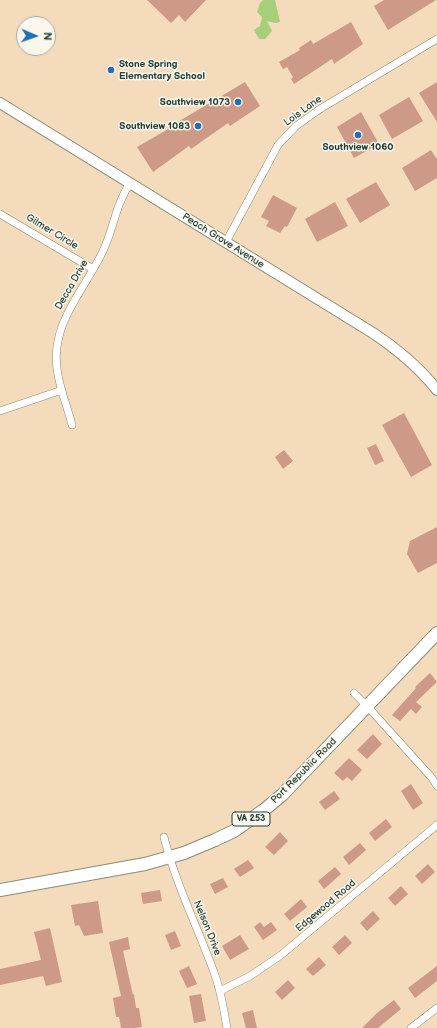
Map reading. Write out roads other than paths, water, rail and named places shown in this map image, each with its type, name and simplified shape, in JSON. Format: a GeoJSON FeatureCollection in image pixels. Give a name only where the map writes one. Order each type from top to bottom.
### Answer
{"type":"FeatureCollection","features":[{"type":"Feature","properties":{"kind":"main road","name":"Peach Grove Avenue"},"geometry":{"type":"LineString","coordinates":[[0,103],[389,344],[421,371],[437,390]]}},
{"type":"Feature","properties":{"kind":"main road","name":"Port Republic Road"},"geometry":{"type":"LineString","coordinates":[[0,890],[145,864],[190,851],[221,838],[264,810],[293,784],[437,633]]}},
{"type":"Feature","properties":{"kind":"street","name":"Lois Lane"},"geometry":{"type":"LineString","coordinates":[[226,242],[275,150],[291,130],[320,109],[437,39]]}},
{"type":"Feature","properties":{"kind":"street","name":"Decca Drive"},"geometry":{"type":"LineString","coordinates":[[72,425],[58,376],[57,350],[60,332],[66,314],[106,244],[117,208],[130,184]]}},
{"type":"Feature","properties":{"kind":"street","name":"Gilmer Circle"},"geometry":{"type":"LineString","coordinates":[[0,214],[93,269]]}},
{"type":"Feature","properties":{"kind":"street"},"geometry":{"type":"LineString","coordinates":[[0,411],[62,390]]}},
{"type":"Feature","properties":{"kind":"street"},"geometry":{"type":"LineString","coordinates":[[354,693],[432,778],[437,786]]}},
{"type":"Feature","properties":{"kind":"street","name":"Edgewood Road"},"geometry":{"type":"LineString","coordinates":[[220,991],[250,976],[281,955],[437,825]]}},
{"type":"Feature","properties":{"kind":"street","name":"Nelson Drive"},"geometry":{"type":"LineString","coordinates":[[164,837],[169,858],[215,975],[220,991],[227,1028]]}},
{"type":"Feature","properties":{"kind":"street"},"geometry":{"type":"LineString","coordinates":[[411,1028],[437,1008]]}},
{"type":"Feature","properties":{"kind":"place","name":"Stone Spring Elementary School"},"geometry":{"type":"Point","coordinates":[111,70]}},
{"type":"Feature","properties":{"kind":"place","name":"Southview 1073"},"geometry":{"type":"Point","coordinates":[238,102]}},
{"type":"Feature","properties":{"kind":"place","name":"Southview 1083"},"geometry":{"type":"Point","coordinates":[198,126]}},
{"type":"Feature","properties":{"kind":"place","name":"Southview 1060"},"geometry":{"type":"Point","coordinates":[358,135]}}]}
